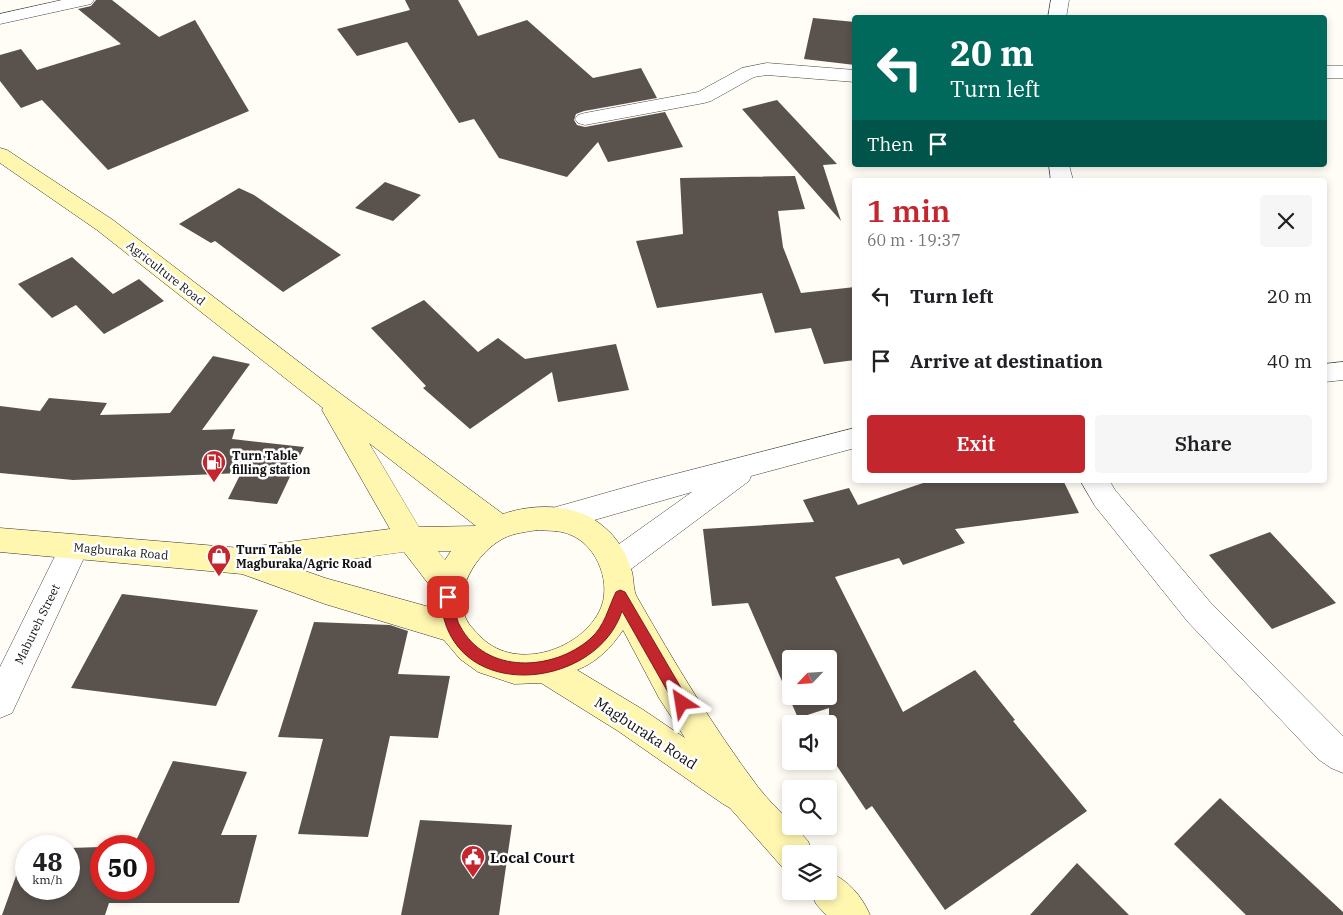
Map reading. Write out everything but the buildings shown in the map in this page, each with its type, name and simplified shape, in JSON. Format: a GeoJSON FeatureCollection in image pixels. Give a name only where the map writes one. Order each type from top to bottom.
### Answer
{"type":"FeatureCollection","features":[{"type":"Feature","properties":{"kind":"main road","name":"Agriculture Road"},"geometry":{"type":"LineString","coordinates":[[0,154],[105,225],[328,398],[490,532]]}},
{"type":"Feature","properties":{"kind":"main road","name":"Agriculture Road"},"geometry":{"type":"LineString","coordinates":[[328,398],[411,539],[448,586]]}},
{"type":"Feature","properties":{"kind":"main road"},"geometry":{"type":"LineString","coordinates":[[556,519],[582,527],[602,542],[616,563],[620,579],[620,596],[613,620],[596,642],[572,659],[545,668],[516,670],[489,662],[468,648],[453,628],[448,608],[448,586],[460,560],[490,532],[518,520],[556,519]]}},
{"type":"Feature","properties":{"kind":"main road","name":"Magburaka Road"},"geometry":{"type":"LineString","coordinates":[[0,540],[241,561],[411,539],[490,532]]}},
{"type":"Feature","properties":{"kind":"main road","name":"Magburaka Road"},"geometry":{"type":"LineString","coordinates":[[241,561],[325,591],[453,628]]}},
{"type":"Feature","properties":{"kind":"main road","name":"Magburaka Road"},"geometry":{"type":"LineString","coordinates":[[620,596],[671,687],[746,800],[787,845]]}},
{"type":"Feature","properties":{"kind":"main road","name":"Magburaka Road"},"geometry":{"type":"LineString","coordinates":[[545,668],[630,720],[746,800]]}},
{"type":"Feature","properties":{"kind":"main road"},"geometry":{"type":"LineString","coordinates":[[837,900],[851,915]]}},
{"type":"Feature","properties":{"kind":"street"},"geometry":{"type":"LineString","coordinates":[[0,20],[85,0]]}},
{"type":"Feature","properties":{"kind":"street"},"geometry":{"type":"LineString","coordinates":[[1057,15],[1060,0]]}},
{"type":"Feature","properties":{"kind":"street"},"geometry":{"type":"LineString","coordinates":[[585,119],[704,96],[749,72],[767,69],[852,76]]}},
{"type":"Feature","properties":{"kind":"street"},"geometry":{"type":"LineString","coordinates":[[1327,72],[1343,72]]}},
{"type":"Feature","properties":{"kind":"street"},"geometry":{"type":"LineString","coordinates":[[1327,372],[1343,372]]}},
{"type":"Feature","properties":{"kind":"street"},"geometry":{"type":"LineString","coordinates":[[556,519],[748,465],[852,439]]}},
{"type":"Feature","properties":{"kind":"street"},"geometry":{"type":"LineString","coordinates":[[616,563],[748,465]]}},
{"type":"Feature","properties":{"kind":"street"},"geometry":{"type":"LineString","coordinates":[[1096,483],[1105,498],[1199,612],[1330,747],[1343,756]]}},
{"type":"Feature","properties":{"kind":"street","name":"Mabureh Street"},"geometry":{"type":"LineString","coordinates":[[0,702],[74,547]]}},
{"type":"Feature","properties":{"kind":"place","name":"Turn Table filling station"},"geometry":{"type":"Point","coordinates":[214,483]}},
{"type":"Feature","properties":{"kind":"place","name":"Turn Table Magburaka/Agric Road"},"geometry":{"type":"Point","coordinates":[219,577]}},
{"type":"Feature","properties":{"kind":"place","name":"Local Court"},"geometry":{"type":"Point","coordinates":[473,878]}},
{"type":"Feature","properties":{"kind":"route"},"geometry":{"type":"LineString","coordinates":[[448,597],[448,608],[453,628],[468,648],[489,662],[516,670],[545,668],[558,664],[572,659],[596,642],[613,620],[620,596],[682,703]]}}]}
